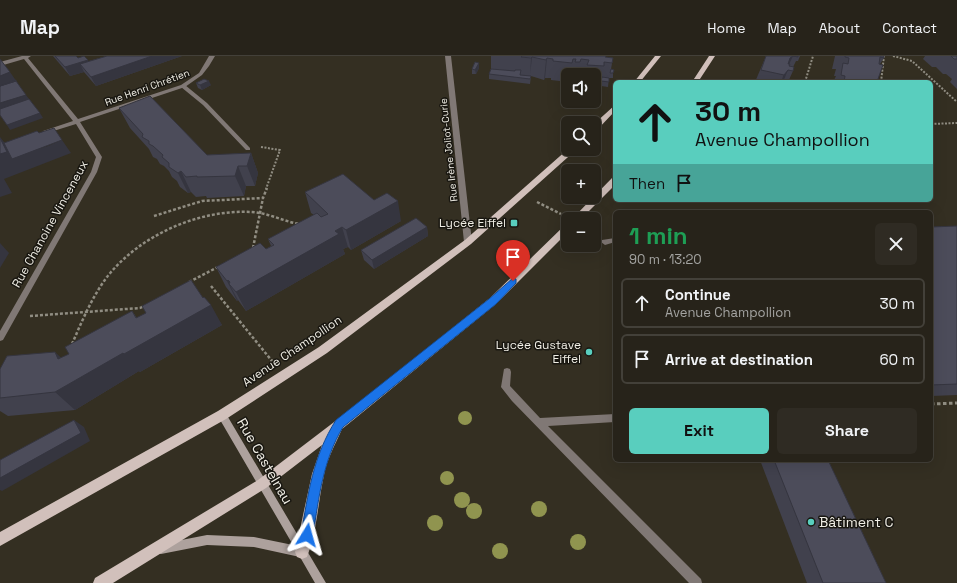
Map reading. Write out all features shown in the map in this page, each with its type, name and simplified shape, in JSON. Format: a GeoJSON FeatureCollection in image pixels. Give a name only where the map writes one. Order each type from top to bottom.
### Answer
{"type":"FeatureCollection","features":[{"type":"Feature","properties":{"kind":"main road"},"geometry":{"type":"LineString","coordinates":[[639,80],[658,56]]}},
{"type":"Feature","properties":{"kind":"main road"},"geometry":{"type":"LineString","coordinates":[[696,80],[712,56]]}},
{"type":"Feature","properties":{"kind":"main road"},"geometry":{"type":"LineString","coordinates":[[601,121],[613,109]]}},
{"type":"Feature","properties":{"kind":"main road","name":"Avenue Champollion"},"geometry":{"type":"LineString","coordinates":[[0,539],[222,415],[324,350],[468,242],[565,156]]}},
{"type":"Feature","properties":{"kind":"main road"},"geometry":{"type":"LineString","coordinates":[[583,212],[613,182]]}},
{"type":"Feature","properties":{"kind":"main road"},"geometry":{"type":"LineString","coordinates":[[100,583],[262,484],[493,302],[561,228]]}},
{"type":"Feature","properties":{"kind":"main road"},"geometry":{"type":"LineString","coordinates":[[302,552],[307,535],[318,472],[329,441],[339,424]]}},
{"type":"Feature","properties":{"kind":"street"},"geometry":{"type":"LineString","coordinates":[[0,64],[26,56],[76,122]]}},
{"type":"Feature","properties":{"kind":"street","name":"Rue Henri Chrétien"},"geometry":{"type":"LineString","coordinates":[[41,133],[183,86],[197,78],[206,70],[212,56]]}},
{"type":"Feature","properties":{"kind":"street","name":"Rue Irène Joliot-Curie"},"geometry":{"type":"LineString","coordinates":[[448,56],[468,242]]}},
{"type":"Feature","properties":{"kind":"street"},"geometry":{"type":"LineString","coordinates":[[183,86],[205,104],[248,149]]}},
{"type":"Feature","properties":{"kind":"street","name":"Rue Chanoine Vinceneux"},"geometry":{"type":"LineString","coordinates":[[0,338],[94,172],[99,157],[93,145],[76,122]]}},
{"type":"Feature","properties":{"kind":"street"},"geometry":{"type":"LineString","coordinates":[[605,242],[613,240]]}},
{"type":"Feature","properties":{"kind":"street"},"geometry":{"type":"LineString","coordinates":[[507,372],[505,387],[697,583]]}},
{"type":"Feature","properties":{"kind":"street","name":"Rue Castelnau"},"geometry":{"type":"LineString","coordinates":[[222,415],[321,583]]}},
{"type":"Feature","properties":{"kind":"street"},"geometry":{"type":"LineString","coordinates":[[538,422],[613,418]]}},
{"type":"Feature","properties":{"kind":"street"},"geometry":{"type":"LineString","coordinates":[[152,551],[207,540],[254,542],[302,552]]}},
{"type":"Feature","properties":{"kind":"path"},"geometry":{"type":"LineString","coordinates":[[806,80],[813,56]]}},
{"type":"Feature","properties":{"kind":"path"},"geometry":{"type":"LineString","coordinates":[[881,80],[884,56]]}},
{"type":"Feature","properties":{"kind":"path"},"geometry":{"type":"LineString","coordinates":[[893,56],[912,61],[933,80]]}},
{"type":"Feature","properties":{"kind":"path"},"geometry":{"type":"LineString","coordinates":[[933,80],[957,102]]}},
{"type":"Feature","properties":{"kind":"path"},"geometry":{"type":"LineString","coordinates":[[933,124],[957,123]]}},
{"type":"Feature","properties":{"kind":"path"},"geometry":{"type":"LineString","coordinates":[[247,251],[254,248],[259,213],[280,150],[258,146],[248,149]]}},
{"type":"Feature","properties":{"kind":"path"},"geometry":{"type":"LineString","coordinates":[[522,195],[561,218]]}},
{"type":"Feature","properties":{"kind":"path"},"geometry":{"type":"LineString","coordinates":[[154,216],[202,201],[263,198]]}},
{"type":"Feature","properties":{"kind":"path"},"geometry":{"type":"LineString","coordinates":[[72,346],[107,276],[120,263],[147,241],[183,224],[198,219],[227,213],[259,213],[292,223],[305,225]]}},
{"type":"Feature","properties":{"kind":"path"},"geometry":{"type":"LineString","coordinates":[[188,282],[221,265]]}},
{"type":"Feature","properties":{"kind":"path"},"geometry":{"type":"LineString","coordinates":[[211,286],[284,376]]}},
{"type":"Feature","properties":{"kind":"path"},"geometry":{"type":"LineString","coordinates":[[12,318],[140,308],[147,304]]}},
{"type":"Feature","properties":{"kind":"path"},"geometry":{"type":"LineString","coordinates":[[933,404],[957,403]]}},
{"type":"Feature","properties":{"kind":"building"},"geometry":{"type":"Polygon","coordinates":[[[55,56],[76,56],[78,58],[84,56],[88,60],[65,67],[55,56]]]}},
{"type":"Feature","properties":{"kind":"building"},"geometry":{"type":"Polygon","coordinates":[[[107,56],[152,56],[91,77],[80,64],[107,56]]]}},
{"type":"Feature","properties":{"kind":"building"},"geometry":{"type":"Polygon","coordinates":[[[606,56],[605,57],[613,58],[612,63],[604,62],[604,66],[587,65],[589,60],[581,59],[580,62],[575,62],[576,59],[573,59],[572,63],[553,61],[553,59],[547,58],[546,60],[532,57],[521,57],[606,56]]]}},
{"type":"Feature","properties":{"kind":"building"},"geometry":{"type":"Polygon","coordinates":[[[766,56],[793,56],[790,58],[788,64],[790,64],[789,66],[794,67],[793,71],[788,70],[784,75],[761,70],[766,56]]]}},
{"type":"Feature","properties":{"kind":"building"},"geometry":{"type":"Polygon","coordinates":[[[884,56],[884,58],[880,57],[879,64],[883,65],[878,79],[882,80],[844,80],[845,76],[841,75],[843,63],[848,64],[849,58],[845,57],[884,56]]]}},
{"type":"Feature","properties":{"kind":"building"},"geometry":{"type":"Polygon","coordinates":[[[951,56],[957,56],[957,59],[954,59],[951,56]]]}},
{"type":"Feature","properties":{"kind":"building"},"geometry":{"type":"Polygon","coordinates":[[[0,59],[10,72],[0,76],[0,59]]]}},
{"type":"Feature","properties":{"kind":"building"},"geometry":{"type":"Polygon","coordinates":[[[475,62],[479,63],[475,70],[472,69],[475,62]]]}},
{"type":"Feature","properties":{"kind":"building"},"geometry":{"type":"Polygon","coordinates":[[[491,69],[521,70],[520,75],[531,76],[530,79],[489,74],[491,69]]]}},
{"type":"Feature","properties":{"kind":"building"},"geometry":{"type":"Polygon","coordinates":[[[611,69],[614,70],[613,73],[610,73],[611,69]]]}},
{"type":"Feature","properties":{"kind":"building"},"geometry":{"type":"Polygon","coordinates":[[[602,77],[609,78],[609,82],[601,81],[602,77]]]}},
{"type":"Feature","properties":{"kind":"building"},"geometry":{"type":"Polygon","coordinates":[[[204,79],[209,81],[200,85],[196,83],[204,79]]]}},
{"type":"Feature","properties":{"kind":"building"},"geometry":{"type":"Polygon","coordinates":[[[16,81],[26,95],[0,103],[0,86],[16,81]]]}},
{"type":"Feature","properties":{"kind":"building"},"geometry":{"type":"Polygon","coordinates":[[[150,96],[207,155],[251,153],[247,166],[238,166],[235,176],[197,177],[186,177],[181,171],[178,173],[169,167],[169,163],[162,157],[163,155],[149,144],[149,141],[142,137],[143,134],[119,108],[150,96]]]}},
{"type":"Feature","properties":{"kind":"building"},"geometry":{"type":"Polygon","coordinates":[[[29,99],[40,113],[7,125],[0,115],[0,109],[29,99]]]}},
{"type":"Feature","properties":{"kind":"building"},"geometry":{"type":"Polygon","coordinates":[[[54,128],[62,140],[12,159],[4,143],[37,131],[39,133],[54,128]]]}},
{"type":"Feature","properties":{"kind":"building"},"geometry":{"type":"Polygon","coordinates":[[[0,138],[7,152],[0,154],[0,138]]]}},
{"type":"Feature","properties":{"kind":"building"},"geometry":{"type":"Polygon","coordinates":[[[343,174],[374,200],[387,193],[398,201],[346,230],[342,227],[335,231],[339,234],[236,292],[229,284],[230,282],[228,280],[227,281],[216,267],[260,243],[266,249],[274,245],[268,239],[317,213],[321,217],[328,214],[305,192],[343,174]]]}},
{"type":"Feature","properties":{"kind":"building"},"geometry":{"type":"Polygon","coordinates":[[[416,218],[427,227],[372,260],[361,250],[416,218]]]}},
{"type":"Feature","properties":{"kind":"building"},"geometry":{"type":"Polygon","coordinates":[[[957,226],[957,384],[933,385],[933,227],[957,226]]]}},
{"type":"Feature","properties":{"kind":"building"},"geometry":{"type":"Polygon","coordinates":[[[191,280],[203,298],[204,297],[211,305],[55,392],[0,398],[0,369],[7,356],[55,352],[58,359],[69,354],[65,347],[132,311],[136,318],[146,313],[142,306],[191,280]]]}},
{"type":"Feature","properties":{"kind":"building"},"geometry":{"type":"Polygon","coordinates":[[[74,420],[81,433],[0,478],[0,460],[74,420]]]}},
{"type":"Feature","properties":{"kind":"building","name":"Bâtiment C"},"geometry":{"type":"Polygon","coordinates":[[[775,462],[829,462],[886,583],[823,583],[775,462]]]}},
{"type":"Feature","properties":{"kind":"place","name":"Lycée Eiffel"},"geometry":{"type":"Point","coordinates":[514,223]}},
{"type":"Feature","properties":{"kind":"place","name":"Lycée Gustave Eiffel"},"geometry":{"type":"Point","coordinates":[589,352]}},
{"type":"Feature","properties":{"kind":"place","name":"Bâtiment C"},"geometry":{"type":"Point","coordinates":[811,522]}},
{"type":"Feature","properties":{"kind":"route"},"geometry":{"type":"LineString","coordinates":[[307,535],[312,498],[318,472],[329,441],[339,424],[493,302],[513,281]]}}]}
